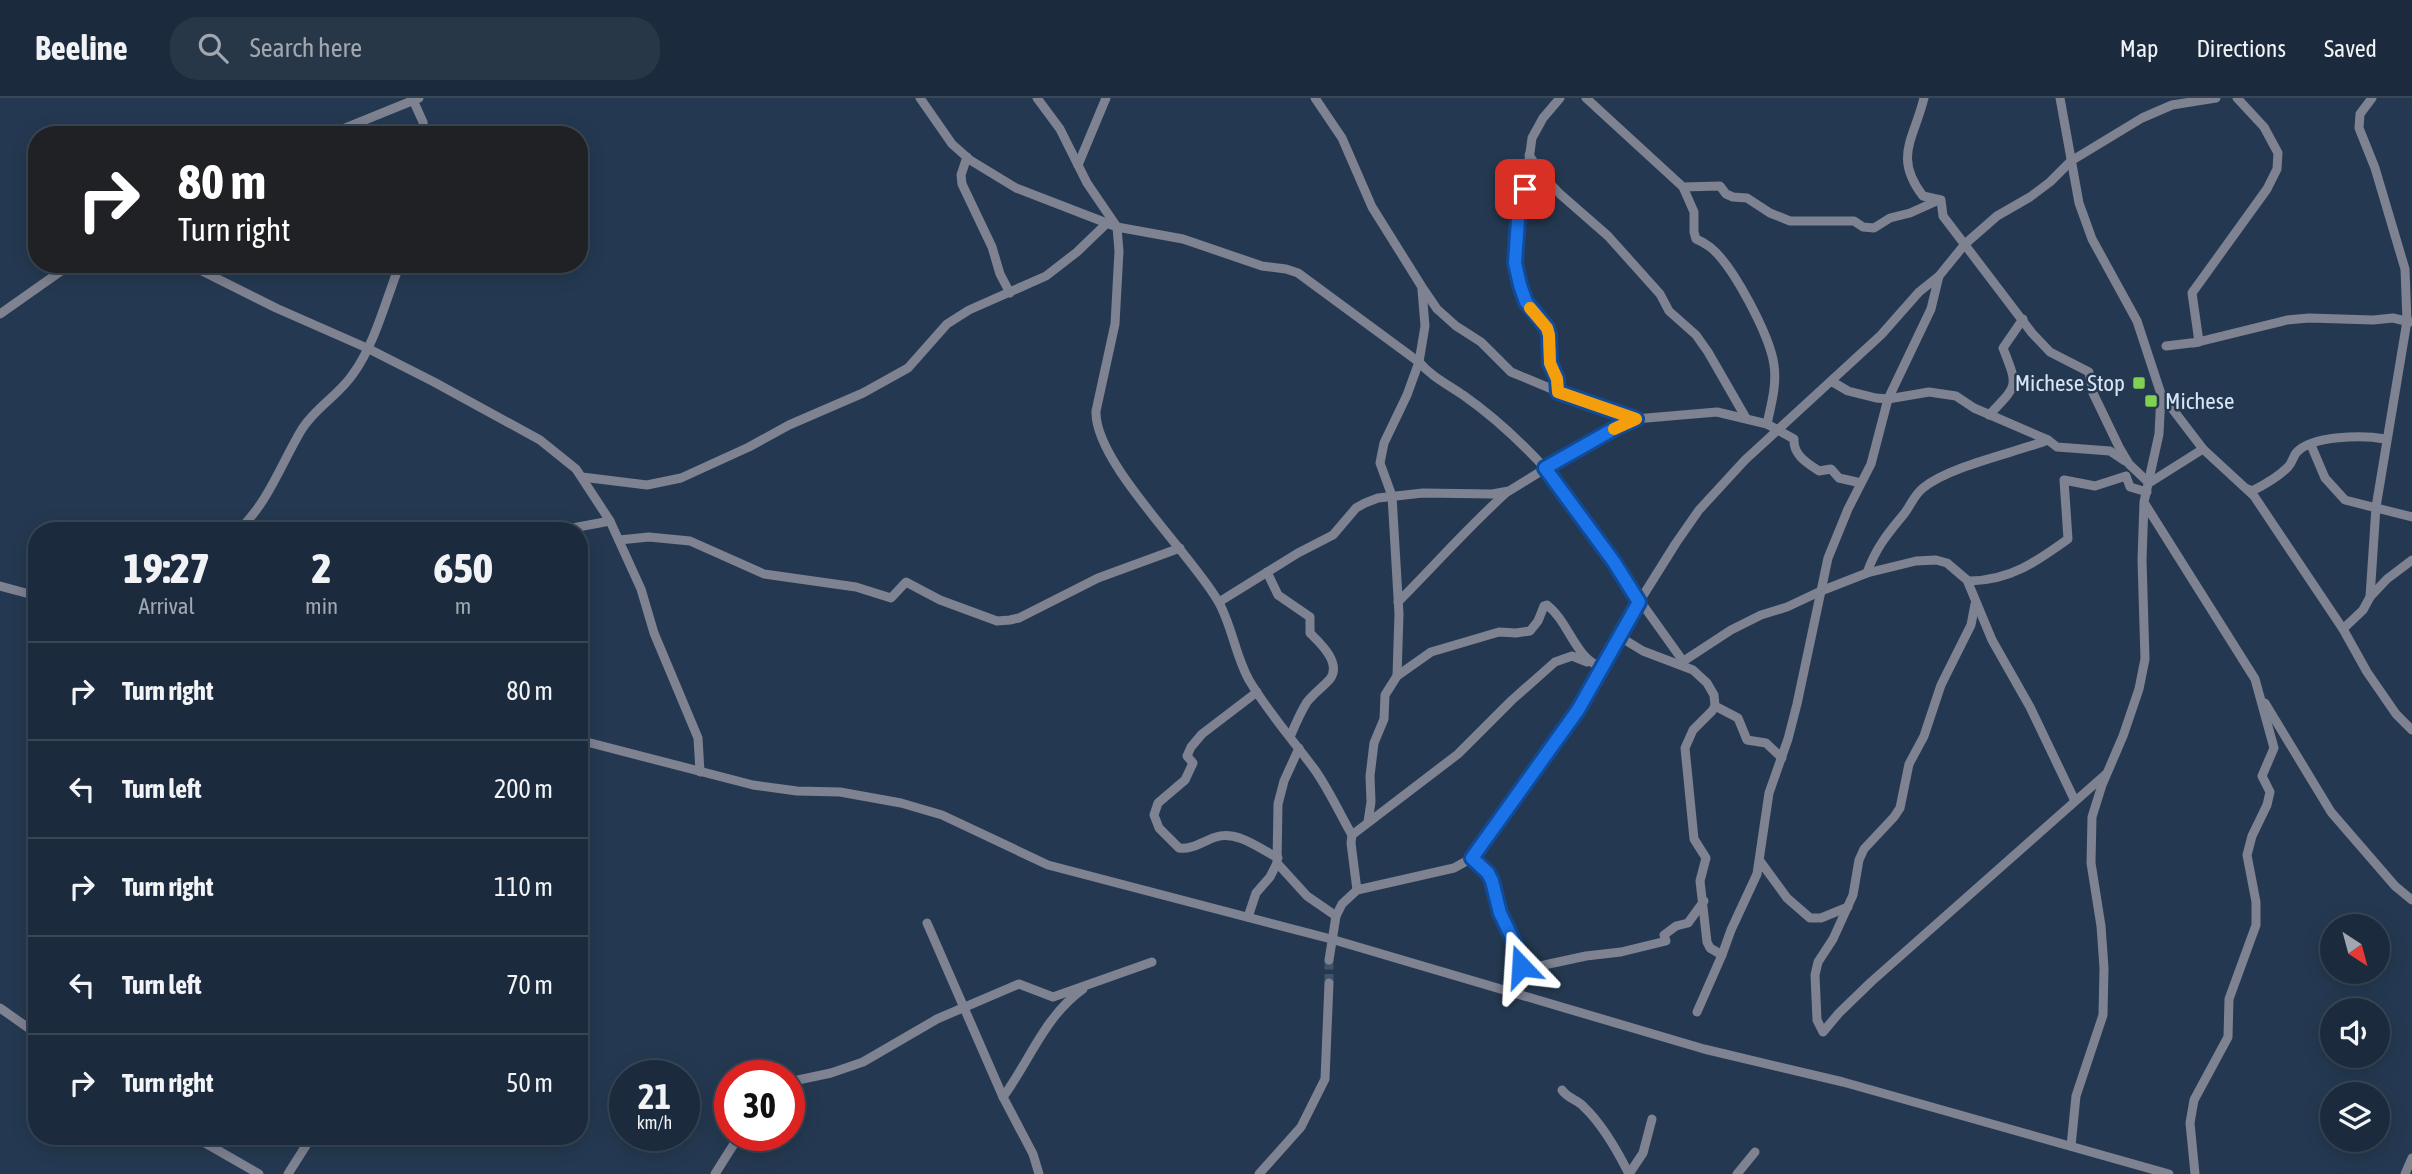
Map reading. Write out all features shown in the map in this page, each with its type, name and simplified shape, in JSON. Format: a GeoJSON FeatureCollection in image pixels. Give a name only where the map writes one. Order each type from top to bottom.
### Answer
{"type":"FeatureCollection","features":[{"type":"Feature","properties":{"kind":"street"},"geometry":{"type":"LineString","coordinates":[[920,98],[951,144],[1016,188],[1117,228],[1184,239],[1262,266],[1286,269],[1298,274],[1419,362],[1431,376],[1461,393],[1498,423],[1545,468],[1614,562],[1681,663]]}},
{"type":"Feature","properties":{"kind":"street"},"geometry":{"type":"LineString","coordinates":[[1037,98],[1060,129],[1087,183],[1117,228],[1119,251],[1115,324],[1096,411],[1099,435],[1110,456],[1219,602],[1247,676],[1317,774],[1352,835],[1357,890]]}},
{"type":"Feature","properties":{"kind":"street"},"geometry":{"type":"LineString","coordinates":[[1078,165],[1106,98]]}},
{"type":"Feature","properties":{"kind":"street"},"geometry":{"type":"LineString","coordinates":[[1315,98],[1342,138],[1372,207],[1437,309],[1480,342],[1511,372],[1558,392],[1636,419]]}},
{"type":"Feature","properties":{"kind":"street"},"geometry":{"type":"LineString","coordinates":[[1558,392],[1557,379],[1550,363],[1547,328],[1526,302],[1515,263],[1519,206],[1525,189],[1536,128],[1560,98]]}},
{"type":"Feature","properties":{"kind":"street"},"geometry":{"type":"LineString","coordinates":[[1586,98],[1683,187],[1694,212],[1696,239],[1709,246],[1723,263],[1754,311],[1766,337],[1774,366],[1775,379],[1767,424]]}},
{"type":"Feature","properties":{"kind":"street"},"geometry":{"type":"LineString","coordinates":[[1924,98],[1906,162],[1914,184],[1923,196],[1941,200]]}},
{"type":"Feature","properties":{"kind":"street"},"geometry":{"type":"LineString","coordinates":[[2060,98],[2078,203],[2092,239],[2131,307],[2146,344],[2161,394],[2159,434],[2144,502],[2142,560],[2145,659],[2139,689],[2092,817],[2091,863],[2105,968],[2103,1016],[2076,1096],[2071,1146]]}},
{"type":"Feature","properties":{"kind":"street"},"geometry":{"type":"LineString","coordinates":[[1329,960],[1336,916],[1342,904],[1357,890],[1454,868],[1472,858],[1578,710],[1639,602],[1699,510],[1776,429],[1881,335],[1919,292],[1939,276],[1965,244],[1997,216],[2050,182],[2071,161],[2142,118],[2172,105],[2216,98]]}},
{"type":"Feature","properties":{"kind":"street"},"geometry":{"type":"LineString","coordinates":[[2199,342],[2192,293],[2267,189],[2277,169],[2278,153],[2264,127],[2237,98]]}},
{"type":"Feature","properties":{"kind":"street"},"geometry":{"type":"LineString","coordinates":[[2370,597],[2376,507],[2385,439],[2410,322],[2405,268],[2375,169],[2359,128],[2360,114],[2372,98]]}},
{"type":"Feature","properties":{"kind":"street"},"geometry":{"type":"LineString","coordinates":[[349,126],[415,99],[424,126]]}},
{"type":"Feature","properties":{"kind":"street"},"geometry":{"type":"LineString","coordinates":[[1529,155],[1544,177],[1608,236],[1660,294],[1669,311],[1702,341],[1746,418]]}},
{"type":"Feature","properties":{"kind":"street"},"geometry":{"type":"LineString","coordinates":[[967,157],[961,175],[962,184],[1010,293]]}},
{"type":"Feature","properties":{"kind":"street"},"geometry":{"type":"LineString","coordinates":[[1683,187],[1720,186],[1726,194],[1747,198],[1770,213],[1790,221],[1854,221],[1863,227],[1874,228],[1889,218],[1910,213],[1941,200]]}},
{"type":"Feature","properties":{"kind":"street"},"geometry":{"type":"LineString","coordinates":[[1941,200],[1943,216],[2050,352],[2089,372],[2093,393],[2129,464],[2148,487]]}},
{"type":"Feature","properties":{"kind":"street"},"geometry":{"type":"LineString","coordinates":[[582,477],[647,485],[681,478],[885,382],[920,357],[947,324],[970,310],[1046,276],[1065,263],[1106,224]]}},
{"type":"Feature","properties":{"kind":"street"},"geometry":{"type":"LineString","coordinates":[[0,314],[58,273]]}},
{"type":"Feature","properties":{"kind":"street"},"geometry":{"type":"LineString","coordinates":[[206,273],[276,308],[367,348],[540,440],[563,456],[582,477],[620,540],[641,589],[653,633],[698,738],[700,772]]}},
{"type":"Feature","properties":{"kind":"street"},"geometry":{"type":"LineString","coordinates":[[245,522],[273,486],[294,442],[310,417],[352,376],[367,348],[396,273]]}},
{"type":"Feature","properties":{"kind":"street"},"geometry":{"type":"LineString","coordinates":[[1697,1012],[1752,887],[1760,861],[1767,802],[1782,758],[1807,662],[1828,558],[1878,443],[1888,399],[1931,309],[1939,276]]}},
{"type":"Feature","properties":{"kind":"street"},"geometry":{"type":"LineString","coordinates":[[1397,676],[1398,602],[1392,496],[1380,463],[1384,443],[1419,362],[1425,326],[1422,287]]}},
{"type":"Feature","properties":{"kind":"street"},"geometry":{"type":"LineString","coordinates":[[2146,344],[2166,346],[2199,342],[2298,319],[2393,318],[2410,322]]}},
{"type":"Feature","properties":{"kind":"street"},"geometry":{"type":"LineString","coordinates":[[1989,415],[2011,390],[2015,379],[2003,348],[2024,320]]}},
{"type":"Feature","properties":{"kind":"street"},"geometry":{"type":"LineString","coordinates":[[1831,381],[1848,391],[1888,399],[1929,392],[1956,396],[1974,408],[2048,440],[2057,447],[2110,451],[2129,464]]}},
{"type":"Feature","properties":{"kind":"street"},"geometry":{"type":"LineString","coordinates":[[2161,394],[2203,449],[2254,496],[2343,629],[2367,672],[2396,714],[2412,730]]}},
{"type":"Feature","properties":{"kind":"street"},"geometry":{"type":"LineString","coordinates":[[1398,602],[1474,522],[1509,491],[1619,426],[1636,419],[1703,412],[1746,418],[1767,424],[1794,439],[1793,446],[1801,459],[1819,471],[1832,469],[1839,478],[1861,483]]}},
{"type":"Feature","properties":{"kind":"street"},"geometry":{"type":"LineString","coordinates":[[2238,482],[2252,491],[2290,465],[2297,451],[2327,440],[2355,436],[2385,439]]}},
{"type":"Feature","properties":{"kind":"street"},"geometry":{"type":"LineString","coordinates":[[1867,573],[1872,557],[1887,533],[1923,488],[1956,471],[2048,440]]}},
{"type":"Feature","properties":{"kind":"street"},"geometry":{"type":"LineString","coordinates":[[2311,445],[2325,478],[2344,500],[2412,517]]}},
{"type":"Feature","properties":{"kind":"street"},"geometry":{"type":"LineString","coordinates":[[1970,581],[1994,580],[2018,572],[2068,539],[2064,480],[2095,486],[2126,476],[2130,487],[2148,487],[2203,449]]}},
{"type":"Feature","properties":{"kind":"street"},"geometry":{"type":"LineString","coordinates":[[1219,602],[1332,535],[1347,517],[1365,503],[1423,492],[1492,495],[1509,491]]}},
{"type":"Feature","properties":{"kind":"street"},"geometry":{"type":"LineString","coordinates":[[2144,502],[2157,527],[2255,679],[2274,748],[2262,776],[2270,792],[2267,805],[2252,836],[2247,855],[2256,902],[2256,925],[2229,999],[2228,1037],[2200,1086],[2192,1111],[2190,1123],[2195,1174]]}},
{"type":"Feature","properties":{"kind":"street"},"geometry":{"type":"LineString","coordinates":[[588,526],[610,522]]}},
{"type":"Feature","properties":{"kind":"street"},"geometry":{"type":"LineString","coordinates":[[620,540],[649,537],[690,541],[764,574],[856,587],[891,598],[906,582],[940,600],[997,621],[1019,618],[1098,578],[1180,548]]}},
{"type":"Feature","properties":{"kind":"street"},"geometry":{"type":"LineString","coordinates":[[2343,629],[2363,610],[2370,597],[2387,579],[2412,560]]}},
{"type":"Feature","properties":{"kind":"street"},"geometry":{"type":"LineString","coordinates":[[1681,663],[1731,630],[1821,591],[1867,573],[1916,561],[1941,561],[1953,567],[1967,580],[1975,604],[2001,659],[2030,707],[2075,801]]}},
{"type":"Feature","properties":{"kind":"street"},"geometry":{"type":"LineString","coordinates":[[1267,572],[1278,595],[1310,617],[1310,633],[1322,645],[1334,667],[1331,678],[1319,687],[1306,705],[1290,737]]}},
{"type":"Feature","properties":{"kind":"street"},"geometry":{"type":"LineString","coordinates":[[0,586],[28,594]]}},
{"type":"Feature","properties":{"kind":"street"},"geometry":{"type":"LineString","coordinates":[[1975,604],[1971,625],[1941,685],[1924,736],[1909,764],[1900,808],[1864,849],[1859,860],[1853,895],[1816,968],[1817,1020],[1823,1032],[1871,982],[2106,774]]}},
{"type":"Feature","properties":{"kind":"street"},"geometry":{"type":"LineString","coordinates":[[1368,822],[1374,743],[1384,719],[1385,695],[1397,676],[1431,652],[1499,632],[1530,631],[1547,605],[1561,620],[1589,663]]}},
{"type":"Feature","properties":{"kind":"street"},"geometry":{"type":"LineString","coordinates":[[1620,637],[1643,651],[1681,663],[1693,670],[1707,683],[1714,695],[1715,706],[1693,730],[1685,748],[1694,839],[1706,858],[1700,881],[1707,942],[1710,948],[1722,955]]}},
{"type":"Feature","properties":{"kind":"street"},"geometry":{"type":"LineString","coordinates":[[1352,835],[1458,754],[1555,662],[1572,656],[1601,667]]}},
{"type":"Feature","properties":{"kind":"street"},"geometry":{"type":"LineString","coordinates":[[2258,691],[2331,812],[2395,886],[2412,900]]}},
{"type":"Feature","properties":{"kind":"street"},"geometry":{"type":"LineString","coordinates":[[1257,692],[1196,740],[1187,756],[1193,763],[1185,780],[1158,803],[1154,815],[1159,828],[1179,848],[1189,848],[1224,836],[1245,840],[1278,861],[1307,896],[1336,916]]}},
{"type":"Feature","properties":{"kind":"street"},"geometry":{"type":"LineString","coordinates":[[1715,706],[1738,718],[1747,740],[1766,743],[1782,758]]}},
{"type":"Feature","properties":{"kind":"street"},"geometry":{"type":"LineString","coordinates":[[588,742],[754,785],[797,791],[840,792],[901,803],[942,815],[1048,864],[1331,939],[1704,1049],[1843,1082],[2169,1174]]}},
{"type":"Feature","properties":{"kind":"street"},"geometry":{"type":"LineString","coordinates":[[1248,918],[1256,893],[1270,877],[1278,861],[1278,804],[1289,768],[1299,748]]}},
{"type":"Feature","properties":{"kind":"street"},"geometry":{"type":"LineString","coordinates":[[1472,858],[1488,873],[1492,881],[1500,913],[1520,958],[1521,970],[1515,992]]}},
{"type":"Feature","properties":{"kind":"street"},"geometry":{"type":"LineString","coordinates":[[1760,861],[1787,898],[1810,918],[1821,918],[1848,906]]}},
{"type":"Feature","properties":{"kind":"street"},"geometry":{"type":"LineString","coordinates":[[1521,970],[1666,941],[1664,935],[1676,926],[1688,923],[1704,901]]}},
{"type":"Feature","properties":{"kind":"street"},"geometry":{"type":"LineString","coordinates":[[927,923],[1003,1097],[1033,1154],[1039,1174]]}},
{"type":"Feature","properties":{"kind":"street"},"geometry":{"type":"LineString","coordinates":[[805,1079],[863,1062],[937,1019],[1019,984],[1053,996],[1152,962]]}},
{"type":"Feature","properties":{"kind":"street"},"geometry":{"type":"LineString","coordinates":[[1003,1097],[1056,1012],[1094,983]]}},
{"type":"Feature","properties":{"kind":"street"},"geometry":{"type":"LineString","coordinates":[[1259,1174],[1301,1127],[1325,1079],[1329,983]]}},
{"type":"Feature","properties":{"kind":"street"},"geometry":{"type":"LineString","coordinates":[[0,1008],[28,1028]]}},
{"type":"Feature","properties":{"kind":"street"},"geometry":{"type":"LineString","coordinates":[[1562,1090],[1583,1105],[1592,1116],[1607,1135],[1629,1174],[1643,1153],[1652,1119]]}},
{"type":"Feature","properties":{"kind":"street"},"geometry":{"type":"LineString","coordinates":[[209,1145],[259,1174]]}},
{"type":"Feature","properties":{"kind":"street"},"geometry":{"type":"LineString","coordinates":[[288,1174],[306,1145]]}},
{"type":"Feature","properties":{"kind":"street"},"geometry":{"type":"LineString","coordinates":[[715,1174],[730,1151]]}},
{"type":"Feature","properties":{"kind":"street"},"geometry":{"type":"LineString","coordinates":[[1737,1174],[1755,1152]]}},
{"type":"Feature","properties":{"kind":"street"},"geometry":{"type":"LineString","coordinates":[[2405,1174],[2412,1158]]}},
{"type":"Feature","properties":{"kind":"tunnel"},"geometry":{"type":"LineString","coordinates":[[1329,960],[1329,983]]}},
{"type":"Feature","properties":{"kind":"slow traffic"},"geometry":{"type":"LineString","coordinates":[[1530,308],[1547,328],[1551,343],[1549,358],[1557,379],[1558,392],[1636,419],[1614,429]]}},
{"type":"Feature","properties":{"kind":"place","name":"Michese Stop"},"geometry":{"type":"Point","coordinates":[2139,383]}},
{"type":"Feature","properties":{"kind":"place","name":"Michese"},"geometry":{"type":"Point","coordinates":[2151,401]}},
{"type":"Feature","properties":{"kind":"route"},"geometry":{"type":"LineString","coordinates":[[1521,966],[1515,944],[1500,913],[1492,881],[1488,873],[1472,858],[1578,710],[1639,602],[1614,562],[1545,468],[1636,419],[1558,392],[1557,379],[1549,358],[1551,343],[1547,328],[1526,302],[1515,263],[1519,206],[1525,189]]}}]}
